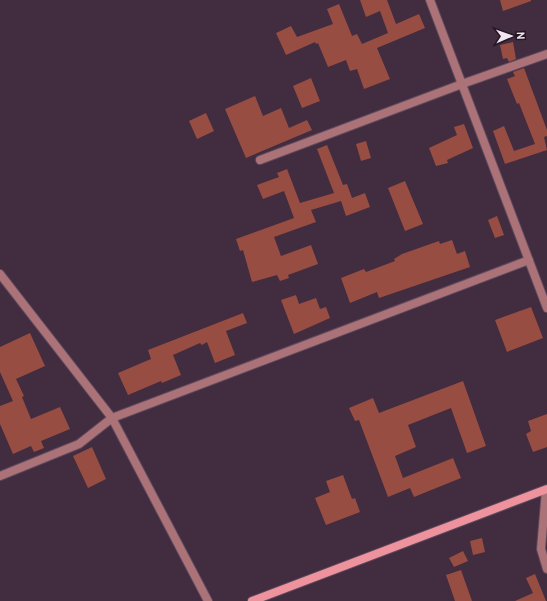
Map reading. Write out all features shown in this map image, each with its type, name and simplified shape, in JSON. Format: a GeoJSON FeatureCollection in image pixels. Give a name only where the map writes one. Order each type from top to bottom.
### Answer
{"type":"FeatureCollection","features":[{"type":"Feature","properties":{"kind":"street"},"geometry":{"type":"LineString","coordinates":[[430,0],[547,308]]}},
{"type":"Feature","properties":{"kind":"street"},"geometry":{"type":"LineString","coordinates":[[260,160],[462,84],[547,54]]}},
{"type":"Feature","properties":{"kind":"street"},"geometry":{"type":"LineString","coordinates":[[0,476],[79,444],[112,418],[529,260]]}},
{"type":"Feature","properties":{"kind":"street"},"geometry":{"type":"LineString","coordinates":[[0,274],[112,418],[208,601]]}},
{"type":"Feature","properties":{"kind":"street"},"geometry":{"type":"LineString","coordinates":[[252,601],[547,489],[542,549],[547,569]]}},
{"type":"Feature","properties":{"kind":"building"},"geometry":{"type":"Polygon","coordinates":[[[360,0],[387,0],[396,24],[419,14],[425,28],[377,48],[390,79],[364,89],[357,69],[350,71],[346,60],[328,67],[318,43],[316,44],[315,42],[286,55],[276,33],[291,26],[297,37],[333,24],[327,9],[339,4],[352,36],[357,34],[362,44],[388,33],[380,11],[366,17],[360,0]]]}},
{"type":"Feature","properties":{"kind":"building"},"geometry":{"type":"Polygon","coordinates":[[[500,0],[531,0],[531,1],[503,11],[500,0]]]}},
{"type":"Feature","properties":{"kind":"building"},"geometry":{"type":"Polygon","coordinates":[[[513,42],[516,59],[509,62],[507,58],[503,59],[500,45],[513,42]]]}},
{"type":"Feature","properties":{"kind":"building"},"geometry":{"type":"Polygon","coordinates":[[[524,68],[547,130],[547,136],[544,137],[547,150],[505,164],[493,131],[504,126],[514,151],[535,144],[519,103],[517,104],[507,79],[515,76],[513,72],[524,68]]]}},
{"type":"Feature","properties":{"kind":"building"},"geometry":{"type":"Polygon","coordinates":[[[311,78],[320,101],[302,108],[293,86],[311,78]]]}},
{"type":"Feature","properties":{"kind":"building"},"geometry":{"type":"Polygon","coordinates":[[[255,96],[263,116],[281,108],[289,128],[307,120],[312,130],[246,158],[225,109],[255,96]]]}},
{"type":"Feature","properties":{"kind":"building"},"geometry":{"type":"Polygon","coordinates":[[[206,113],[214,131],[197,139],[189,121],[206,113]]]}},
{"type":"Feature","properties":{"kind":"building"},"geometry":{"type":"Polygon","coordinates":[[[464,124],[473,148],[447,160],[448,163],[436,166],[429,148],[457,135],[454,127],[464,124]]]}},
{"type":"Feature","properties":{"kind":"building"},"geometry":{"type":"Polygon","coordinates":[[[366,141],[371,158],[361,161],[356,144],[366,141]]]}},
{"type":"Feature","properties":{"kind":"building"},"geometry":{"type":"Polygon","coordinates":[[[327,145],[343,185],[347,184],[352,198],[365,193],[370,207],[346,216],[341,201],[311,210],[316,222],[274,237],[281,256],[311,245],[318,264],[288,275],[289,278],[280,281],[277,275],[252,282],[243,250],[240,251],[236,239],[294,218],[284,191],[263,199],[257,185],[279,177],[277,173],[287,169],[300,203],[334,193],[317,149],[327,145]]]}},
{"type":"Feature","properties":{"kind":"building"},"geometry":{"type":"Polygon","coordinates":[[[405,181],[423,224],[405,231],[388,188],[405,181]]]}},
{"type":"Feature","properties":{"kind":"building"},"geometry":{"type":"Polygon","coordinates":[[[497,216],[504,235],[495,238],[488,220],[497,216]]]}},
{"type":"Feature","properties":{"kind":"building"},"geometry":{"type":"Polygon","coordinates":[[[452,240],[457,254],[465,251],[470,267],[379,298],[377,292],[350,303],[341,278],[364,269],[366,272],[395,261],[394,259],[402,254],[439,241],[440,244],[452,240]]]}},
{"type":"Feature","properties":{"kind":"building"},"geometry":{"type":"Polygon","coordinates":[[[296,295],[299,304],[316,298],[320,309],[326,307],[330,318],[294,334],[281,300],[296,295]]]}},
{"type":"Feature","properties":{"kind":"building"},"geometry":{"type":"Polygon","coordinates":[[[531,307],[543,338],[507,352],[495,320],[531,307]]]}},
{"type":"Feature","properties":{"kind":"building"},"geometry":{"type":"Polygon","coordinates":[[[243,313],[247,323],[226,331],[235,355],[215,363],[207,342],[202,345],[200,343],[173,355],[181,375],[162,383],[161,381],[128,395],[118,373],[151,359],[148,350],[243,313]]]}},
{"type":"Feature","properties":{"kind":"building"},"geometry":{"type":"Polygon","coordinates":[[[30,333],[45,366],[16,379],[24,396],[22,397],[31,419],[60,407],[70,429],[41,441],[44,448],[34,452],[31,446],[13,454],[0,424],[0,406],[13,401],[0,372],[0,347],[30,333]]]}},
{"type":"Feature","properties":{"kind":"building"},"geometry":{"type":"Polygon","coordinates":[[[463,381],[486,446],[467,453],[451,408],[408,425],[416,447],[395,456],[403,478],[453,458],[461,478],[414,497],[410,488],[388,497],[359,420],[355,421],[349,408],[373,398],[379,413],[463,381]]]}},
{"type":"Feature","properties":{"kind":"building"},"geometry":{"type":"Polygon","coordinates":[[[547,414],[547,447],[533,452],[526,434],[531,431],[528,421],[547,414]]]}},
{"type":"Feature","properties":{"kind":"building"},"geometry":{"type":"Polygon","coordinates":[[[92,447],[106,479],[88,488],[73,456],[92,447]]]}},
{"type":"Feature","properties":{"kind":"building"},"geometry":{"type":"Polygon","coordinates":[[[343,475],[352,499],[355,498],[360,512],[326,525],[315,498],[330,492],[326,481],[343,475]]]}},
{"type":"Feature","properties":{"kind":"building"},"geometry":{"type":"Polygon","coordinates":[[[482,538],[485,552],[473,555],[470,541],[482,538]]]}},
{"type":"Feature","properties":{"kind":"building"},"geometry":{"type":"Polygon","coordinates":[[[463,551],[468,561],[454,567],[449,558],[463,551]]]}},
{"type":"Feature","properties":{"kind":"building"},"geometry":{"type":"Polygon","coordinates":[[[461,570],[472,601],[455,601],[446,575],[461,570]]]}},
{"type":"Feature","properties":{"kind":"building"},"geometry":{"type":"Polygon","coordinates":[[[535,574],[546,601],[515,601],[533,593],[526,578],[535,574]]]}}]}
